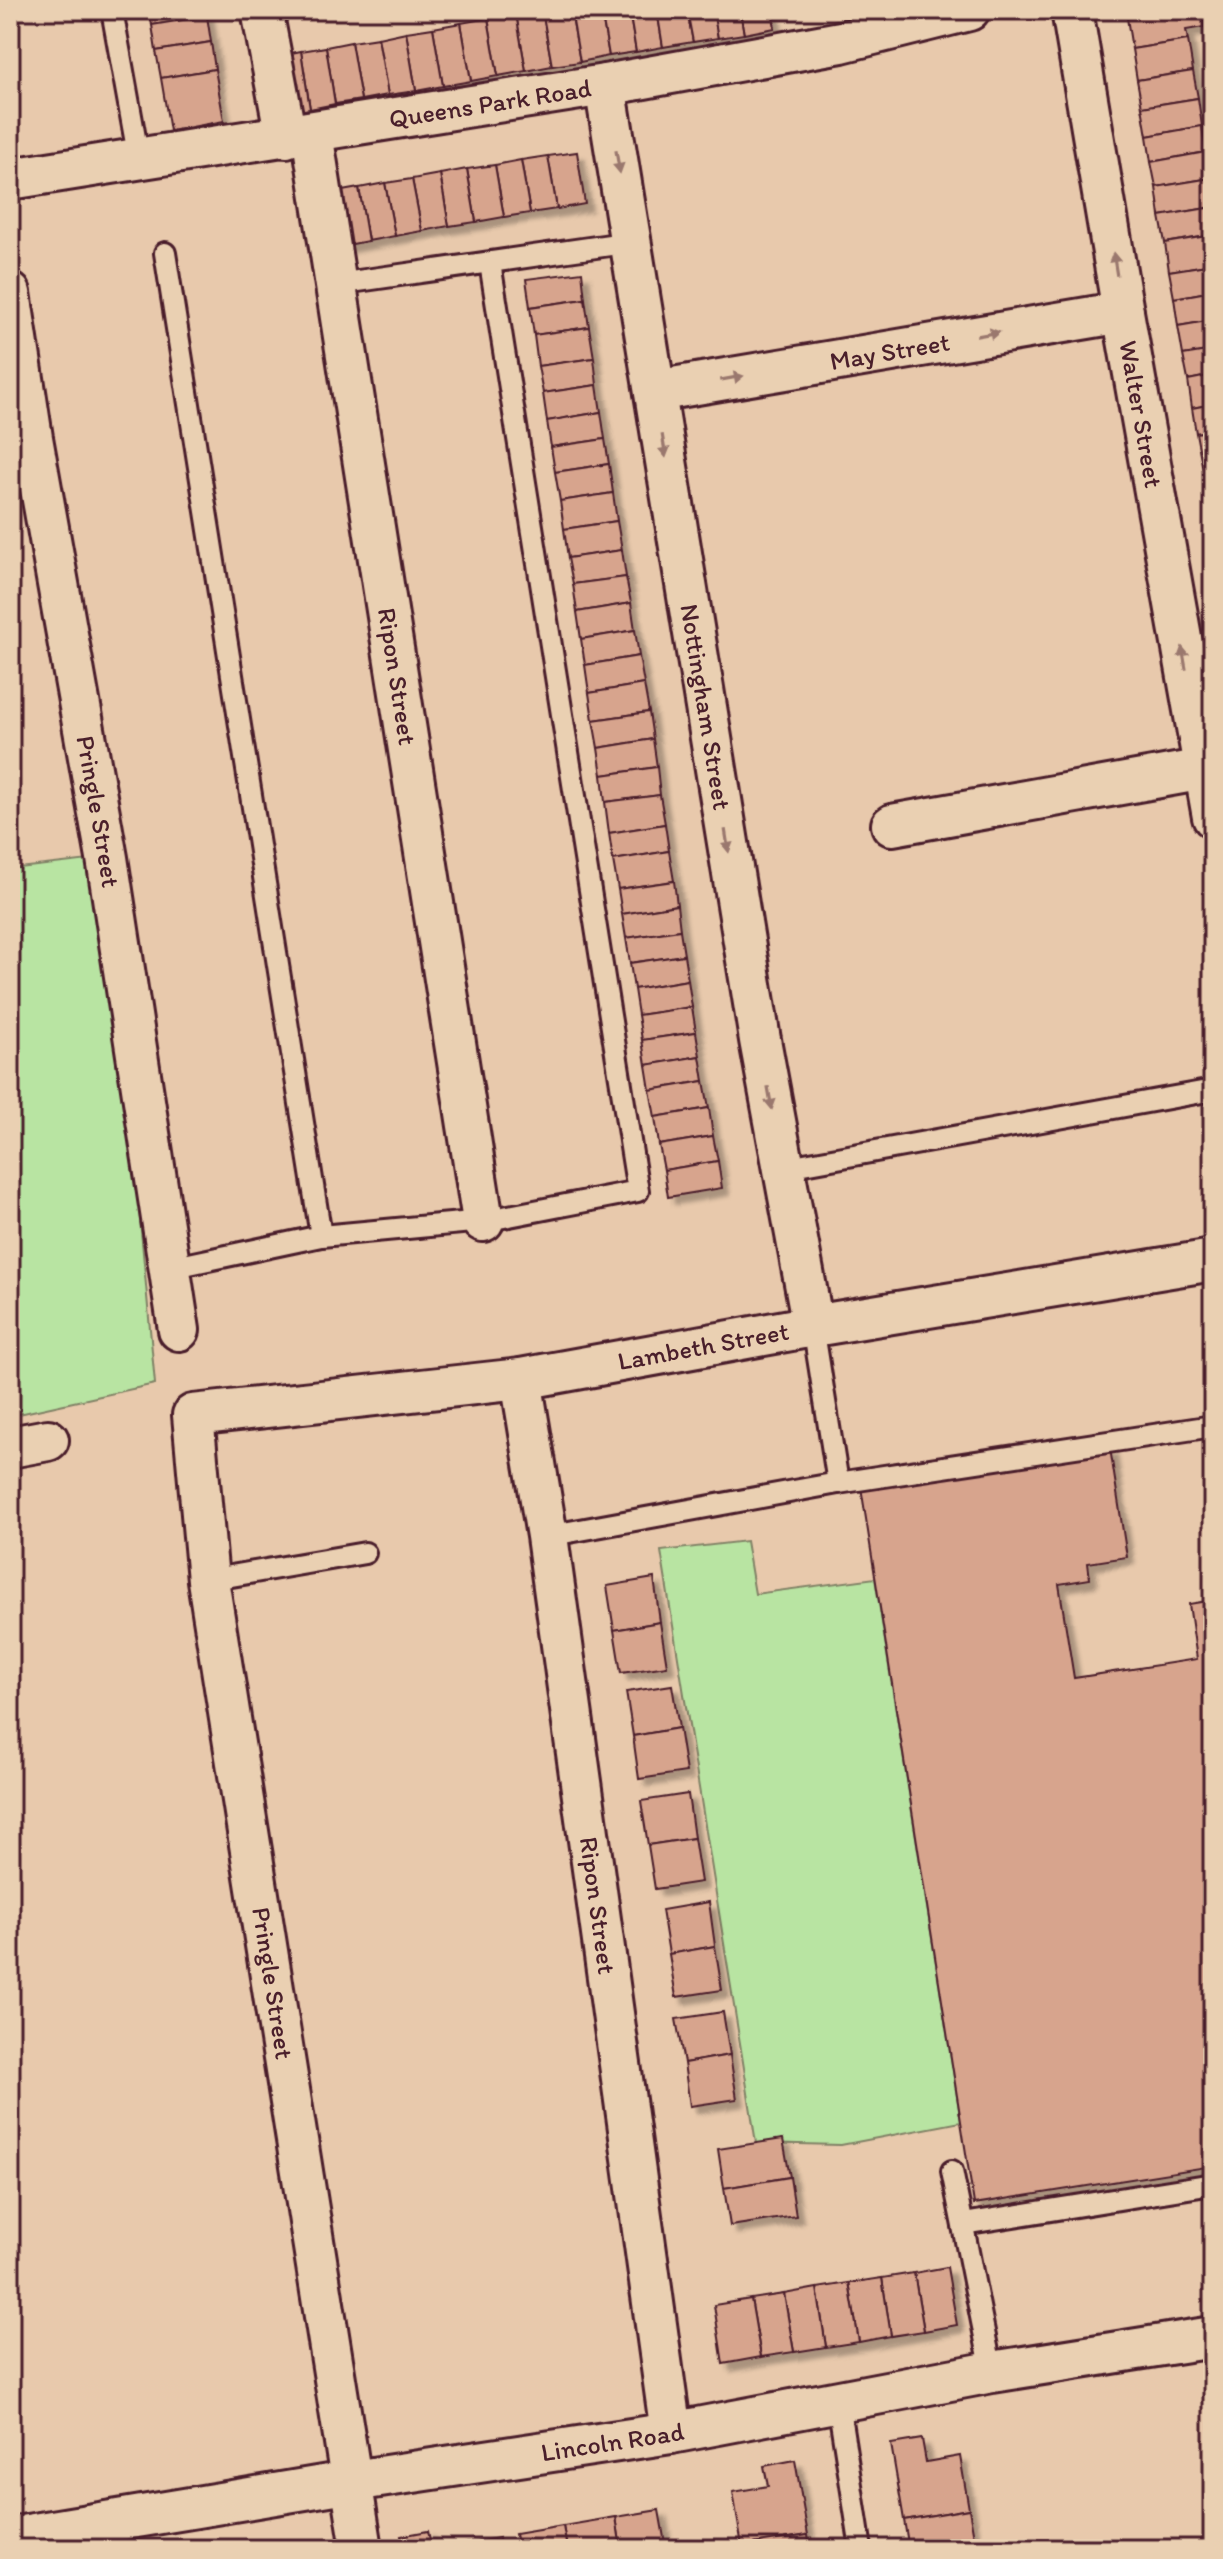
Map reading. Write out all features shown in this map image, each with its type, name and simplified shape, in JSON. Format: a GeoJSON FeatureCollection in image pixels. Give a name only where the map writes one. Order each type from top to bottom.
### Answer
{"type":"FeatureCollection","features":[{"type":"Feature","properties":{"kind":"street","name":"Ripon Street"},"geometry":{"type":"LineString","coordinates":[[262,10],[299,135],[337,284],[483,1221]]}},
{"type":"Feature","properties":{"kind":"street","name":"Queens Park Road"},"geometry":{"type":"LineString","coordinates":[[10,179],[605,85],[838,26],[969,10]]}},
{"type":"Feature","properties":{"kind":"street","name":"Walter Street"},"geometry":{"type":"LineString","coordinates":[[1072,10],[1213,817]]}},
{"type":"Feature","properties":{"kind":"street","name":"Nottingham Street"},"geometry":{"type":"LineString","coordinates":[[605,85],[782,1168],[813,1326]]}},
{"type":"Feature","properties":{"kind":"street","name":"Pringle Street"},"geometry":{"type":"LineString","coordinates":[[10,293],[21,440],[107,858],[179,1330]]}},
{"type":"Feature","properties":{"kind":"street","name":"May Street"},"geometry":{"type":"LineString","coordinates":[[655,391],[1123,312]]}},
{"type":"Feature","properties":{"kind":"street"},"geometry":{"type":"LineString","coordinates":[[892,825],[1204,769]]}},
{"type":"Feature","properties":{"kind":"street","name":"Lambeth Street"},"geometry":{"type":"LineString","coordinates":[[193,1415],[521,1379],[813,1326],[1213,1260]]}},
{"type":"Feature","properties":{"kind":"street","name":"Ripon Street"},"geometry":{"type":"LineString","coordinates":[[521,1379],[547,1536],[671,2433]]}},
{"type":"Feature","properties":{"kind":"street","name":"Pringle Street"},"geometry":{"type":"LineString","coordinates":[[193,1415],[208,1580],[362,2549]]}},
{"type":"Feature","properties":{"kind":"street","name":"Lincoln Road"},"geometry":{"type":"LineString","coordinates":[[28,2540],[353,2481],[671,2433],[992,2372],[1213,2337]]}},
{"type":"Feature","properties":{"kind":"lane"},"geometry":{"type":"LineString","coordinates":[[112,10],[139,160]]}},
{"type":"Feature","properties":{"kind":"lane"},"geometry":{"type":"LineString","coordinates":[[337,284],[631,242]]}},
{"type":"Feature","properties":{"kind":"lane"},"geometry":{"type":"LineString","coordinates":[[165,253],[321,1236]]}},
{"type":"Feature","properties":{"kind":"lane"},"geometry":{"type":"LineString","coordinates":[[170,1268],[321,1236],[483,1221],[638,1191],[490,263]]}},
{"type":"Feature","properties":{"kind":"lane"},"geometry":{"type":"LineString","coordinates":[[782,1168],[1213,1090]]}},
{"type":"Feature","properties":{"kind":"lane"},"geometry":{"type":"LineString","coordinates":[[813,1326],[838,1483]]}},
{"type":"Feature","properties":{"kind":"lane"},"geometry":{"type":"LineString","coordinates":[[547,1536],[838,1483],[1213,1426]]}},
{"type":"Feature","properties":{"kind":"lane"},"geometry":{"type":"LineString","coordinates":[[208,1580],[365,1553]]}},
{"type":"Feature","properties":{"kind":"lane"},"geometry":{"type":"LineString","coordinates":[[952,2171],[992,2372]]}},
{"type":"Feature","properties":{"kind":"lane"},"geometry":{"type":"LineString","coordinates":[[963,2224],[1213,2184]]}},
{"type":"Feature","properties":{"kind":"lane"},"geometry":{"type":"LineString","coordinates":[[838,2402],[861,2549]]}},
{"type":"Feature","properties":{"kind":"green space"},"geometry":{"type":"Polygon","coordinates":[[[107,858],[155,1384],[10,1416],[10,869],[107,858]]]}},
{"type":"Feature","properties":{"kind":"green space"},"geometry":{"type":"Polygon","coordinates":[[[746,1541],[755,1594],[875,1578],[961,2122],[841,2145],[756,2143],[661,1551],[746,1541]]]}},
{"type":"Feature","properties":{"kind":"building"},"geometry":{"type":"Polygon","coordinates":[[[149,10],[206,10],[207,16],[152,25],[149,10]]]}},
{"type":"Feature","properties":{"kind":"building"},"geometry":{"type":"Polygon","coordinates":[[[542,10],[552,66],[526,71],[516,14],[542,10]]]}},
{"type":"Feature","properties":{"kind":"building"},"geometry":{"type":"Polygon","coordinates":[[[542,10],[571,10],[580,62],[552,66],[542,10]]]}},
{"type":"Feature","properties":{"kind":"building"},"geometry":{"type":"Polygon","coordinates":[[[571,10],[601,10],[609,56],[580,62],[571,10]]]}},
{"type":"Feature","properties":{"kind":"building"},"geometry":{"type":"Polygon","coordinates":[[[601,10],[629,10],[636,52],[609,56],[601,10]]]}},
{"type":"Feature","properties":{"kind":"building"},"geometry":{"type":"Polygon","coordinates":[[[629,10],[657,10],[663,47],[636,52],[629,10]]]}},
{"type":"Feature","properties":{"kind":"building"},"geometry":{"type":"Polygon","coordinates":[[[657,10],[687,10],[693,42],[663,47],[657,10]]]}},
{"type":"Feature","properties":{"kind":"building"},"geometry":{"type":"Polygon","coordinates":[[[687,10],[713,10],[718,38],[693,42],[687,10]]]}},
{"type":"Feature","properties":{"kind":"building"},"geometry":{"type":"Polygon","coordinates":[[[713,10],[740,10],[744,34],[718,38],[713,10]]]}},
{"type":"Feature","properties":{"kind":"building"},"geometry":{"type":"Polygon","coordinates":[[[740,10],[772,10],[775,28],[744,34],[740,10]]]}},
{"type":"Feature","properties":{"kind":"building"},"geometry":{"type":"Polygon","coordinates":[[[1176,10],[1201,10],[1204,27],[1186,30],[1188,40],[1132,49],[1127,18],[1176,10]]]}},
{"type":"Feature","properties":{"kind":"building"},"geometry":{"type":"Polygon","coordinates":[[[516,14],[526,71],[498,76],[488,18],[516,14]]]}},
{"type":"Feature","properties":{"kind":"building"},"geometry":{"type":"Polygon","coordinates":[[[207,16],[211,42],[156,51],[152,25],[207,16]]]}},
{"type":"Feature","properties":{"kind":"building"},"geometry":{"type":"Polygon","coordinates":[[[488,18],[498,76],[471,81],[461,23],[488,18]]]}},
{"type":"Feature","properties":{"kind":"building"},"geometry":{"type":"Polygon","coordinates":[[[461,23],[471,81],[443,86],[433,28],[461,23]]]}},
{"type":"Feature","properties":{"kind":"building"},"geometry":{"type":"Polygon","coordinates":[[[433,28],[443,86],[416,91],[406,32],[433,28]]]}},
{"type":"Feature","properties":{"kind":"building"},"geometry":{"type":"Polygon","coordinates":[[[406,32],[416,91],[388,95],[378,38],[406,32]]]}},
{"type":"Feature","properties":{"kind":"building"},"geometry":{"type":"Polygon","coordinates":[[[378,38],[388,95],[361,100],[351,42],[378,38]]]}},
{"type":"Feature","properties":{"kind":"building"},"geometry":{"type":"Polygon","coordinates":[[[1188,40],[1193,71],[1137,80],[1132,49],[1188,40]]]}},
{"type":"Feature","properties":{"kind":"building"},"geometry":{"type":"Polygon","coordinates":[[[211,42],[215,69],[161,78],[156,51],[211,42]]]}},
{"type":"Feature","properties":{"kind":"building"},"geometry":{"type":"Polygon","coordinates":[[[351,42],[361,100],[335,104],[326,47],[351,42]]]}},
{"type":"Feature","properties":{"kind":"building"},"geometry":{"type":"Polygon","coordinates":[[[326,47],[335,104],[310,109],[301,51],[326,47]]]}},
{"type":"Feature","properties":{"kind":"building"},"geometry":{"type":"Polygon","coordinates":[[[301,51],[310,109],[288,113],[277,56],[301,51]]]}},
{"type":"Feature","properties":{"kind":"building"},"geometry":{"type":"Polygon","coordinates":[[[215,69],[224,121],[170,131],[161,78],[215,69]]]}},
{"type":"Feature","properties":{"kind":"building"},"geometry":{"type":"Polygon","coordinates":[[[1193,71],[1198,98],[1142,107],[1137,80],[1193,71]]]}},
{"type":"Feature","properties":{"kind":"building"},"geometry":{"type":"Polygon","coordinates":[[[1198,98],[1202,126],[1147,136],[1142,107],[1198,98]]]}},
{"type":"Feature","properties":{"kind":"building"},"geometry":{"type":"Polygon","coordinates":[[[1202,126],[1206,152],[1151,162],[1147,136],[1202,126]]]}},
{"type":"Feature","properties":{"kind":"building"},"geometry":{"type":"Polygon","coordinates":[[[577,152],[585,204],[557,209],[548,156],[577,152]]]}},
{"type":"Feature","properties":{"kind":"building"},"geometry":{"type":"Polygon","coordinates":[[[1206,152],[1211,178],[1156,187],[1151,162],[1206,152]]]}},
{"type":"Feature","properties":{"kind":"building"},"geometry":{"type":"Polygon","coordinates":[[[548,156],[557,209],[530,213],[521,160],[548,156]]]}},
{"type":"Feature","properties":{"kind":"building"},"geometry":{"type":"Polygon","coordinates":[[[521,160],[530,213],[504,217],[495,165],[521,160]]]}},
{"type":"Feature","properties":{"kind":"building"},"geometry":{"type":"Polygon","coordinates":[[[495,165],[504,217],[476,222],[467,169],[495,165]]]}},
{"type":"Feature","properties":{"kind":"building"},"geometry":{"type":"Polygon","coordinates":[[[467,169],[476,222],[449,226],[440,174],[467,169]]]}},
{"type":"Feature","properties":{"kind":"building"},"geometry":{"type":"Polygon","coordinates":[[[440,174],[449,226],[422,231],[412,179],[440,174]]]}},
{"type":"Feature","properties":{"kind":"building"},"geometry":{"type":"Polygon","coordinates":[[[1211,178],[1213,207],[1160,216],[1156,187],[1211,178]]]}},
{"type":"Feature","properties":{"kind":"building"},"geometry":{"type":"Polygon","coordinates":[[[412,179],[422,231],[395,236],[385,183],[412,179]]]}},
{"type":"Feature","properties":{"kind":"building"},"geometry":{"type":"Polygon","coordinates":[[[385,183],[395,236],[368,241],[359,188],[385,183]]]}},
{"type":"Feature","properties":{"kind":"building"},"geometry":{"type":"Polygon","coordinates":[[[359,188],[368,241],[342,246],[331,193],[359,188]]]}},
{"type":"Feature","properties":{"kind":"building"},"geometry":{"type":"Polygon","coordinates":[[[1213,207],[1213,235],[1165,243],[1160,216],[1213,207]]]}},
{"type":"Feature","properties":{"kind":"building"},"geometry":{"type":"Polygon","coordinates":[[[1213,235],[1213,264],[1169,271],[1165,243],[1213,235]]]}},
{"type":"Feature","properties":{"kind":"building"},"geometry":{"type":"Polygon","coordinates":[[[1213,264],[1213,291],[1174,298],[1169,271],[1213,264]]]}},
{"type":"Feature","properties":{"kind":"building"},"geometry":{"type":"Polygon","coordinates":[[[582,272],[585,299],[530,307],[526,279],[582,272]]]}},
{"type":"Feature","properties":{"kind":"building"},"geometry":{"type":"Polygon","coordinates":[[[1213,291],[1213,320],[1178,326],[1174,298],[1213,291]]]}},
{"type":"Feature","properties":{"kind":"building"},"geometry":{"type":"Polygon","coordinates":[[[585,299],[589,327],[534,335],[530,307],[585,299]]]}},
{"type":"Feature","properties":{"kind":"building"},"geometry":{"type":"Polygon","coordinates":[[[1213,320],[1213,350],[1183,355],[1178,326],[1213,320]]]}},
{"type":"Feature","properties":{"kind":"building"},"geometry":{"type":"Polygon","coordinates":[[[589,327],[594,358],[538,366],[534,335],[589,327]]]}},
{"type":"Feature","properties":{"kind":"building"},"geometry":{"type":"Polygon","coordinates":[[[1213,350],[1213,375],[1188,380],[1183,355],[1213,350]]]}},
{"type":"Feature","properties":{"kind":"building"},"geometry":{"type":"Polygon","coordinates":[[[594,358],[597,385],[543,393],[538,366],[594,358]]]}},
{"type":"Feature","properties":{"kind":"building"},"geometry":{"type":"Polygon","coordinates":[[[1213,375],[1213,404],[1192,408],[1188,380],[1213,375]]]}},
{"type":"Feature","properties":{"kind":"building"},"geometry":{"type":"Polygon","coordinates":[[[597,385],[601,412],[547,421],[543,393],[597,385]]]}},
{"type":"Feature","properties":{"kind":"building"},"geometry":{"type":"Polygon","coordinates":[[[1213,404],[1213,430],[1196,433],[1192,408],[1213,404]]]}},
{"type":"Feature","properties":{"kind":"building"},"geometry":{"type":"Polygon","coordinates":[[[601,412],[605,439],[551,447],[547,421],[601,412]]]}},
{"type":"Feature","properties":{"kind":"building"},"geometry":{"type":"Polygon","coordinates":[[[1213,430],[1213,457],[1201,459],[1196,433],[1213,430]]]}},
{"type":"Feature","properties":{"kind":"building"},"geometry":{"type":"Polygon","coordinates":[[[605,439],[609,464],[555,472],[551,447],[605,439]]]}},
{"type":"Feature","properties":{"kind":"building"},"geometry":{"type":"Polygon","coordinates":[[[1213,457],[1213,484],[1206,486],[1201,459],[1213,457]]]}},
{"type":"Feature","properties":{"kind":"building"},"geometry":{"type":"Polygon","coordinates":[[[609,464],[613,493],[560,501],[555,472],[609,464]]]}},
{"type":"Feature","properties":{"kind":"building"},"geometry":{"type":"Polygon","coordinates":[[[1213,484],[1213,512],[1210,512],[1206,486],[1213,484]]]}},
{"type":"Feature","properties":{"kind":"building"},"geometry":{"type":"Polygon","coordinates":[[[613,493],[617,521],[564,529],[560,501],[613,493]]]}},
{"type":"Feature","properties":{"kind":"building"},"geometry":{"type":"Polygon","coordinates":[[[617,521],[622,550],[568,558],[564,529],[617,521]]]}},
{"type":"Feature","properties":{"kind":"building"},"geometry":{"type":"Polygon","coordinates":[[[622,550],[626,577],[573,584],[568,558],[622,550]]]}},
{"type":"Feature","properties":{"kind":"building"},"geometry":{"type":"Polygon","coordinates":[[[626,577],[631,603],[577,612],[573,584],[626,577]]]}},
{"type":"Feature","properties":{"kind":"building"},"geometry":{"type":"Polygon","coordinates":[[[631,603],[635,630],[581,639],[577,612],[631,603]]]}},
{"type":"Feature","properties":{"kind":"building"},"geometry":{"type":"Polygon","coordinates":[[[635,630],[639,656],[585,665],[581,639],[635,630]]]}},
{"type":"Feature","properties":{"kind":"building"},"geometry":{"type":"Polygon","coordinates":[[[639,656],[644,684],[589,693],[585,665],[639,656]]]}},
{"type":"Feature","properties":{"kind":"building"},"geometry":{"type":"Polygon","coordinates":[[[644,684],[649,712],[593,720],[589,693],[644,684]]]}},
{"type":"Feature","properties":{"kind":"building"},"geometry":{"type":"Polygon","coordinates":[[[649,712],[653,739],[598,748],[593,720],[649,712]]]}},
{"type":"Feature","properties":{"kind":"building"},"geometry":{"type":"Polygon","coordinates":[[[653,739],[657,767],[602,775],[598,748],[653,739]]]}},
{"type":"Feature","properties":{"kind":"building"},"geometry":{"type":"Polygon","coordinates":[[[657,767],[660,795],[605,802],[602,775],[657,767]]]}},
{"type":"Feature","properties":{"kind":"building"},"geometry":{"type":"Polygon","coordinates":[[[660,795],[665,824],[609,833],[605,802],[660,795]]]}},
{"type":"Feature","properties":{"kind":"building"},"geometry":{"type":"Polygon","coordinates":[[[665,824],[669,851],[613,860],[609,833],[665,824]]]}},
{"type":"Feature","properties":{"kind":"building"},"geometry":{"type":"Polygon","coordinates":[[[669,851],[674,881],[618,889],[613,860],[669,851]]]}},
{"type":"Feature","properties":{"kind":"building"},"geometry":{"type":"Polygon","coordinates":[[[674,881],[677,905],[622,914],[618,889],[674,881]]]}},
{"type":"Feature","properties":{"kind":"building"},"geometry":{"type":"Polygon","coordinates":[[[677,905],[680,930],[626,938],[622,914],[677,905]]]}},
{"type":"Feature","properties":{"kind":"building"},"geometry":{"type":"Polygon","coordinates":[[[680,930],[684,955],[630,963],[626,938],[680,930]]]}},
{"type":"Feature","properties":{"kind":"building"},"geometry":{"type":"Polygon","coordinates":[[[684,955],[688,980],[634,989],[630,963],[684,955]]]}},
{"type":"Feature","properties":{"kind":"building"},"geometry":{"type":"Polygon","coordinates":[[[688,980],[692,1007],[638,1015],[634,989],[688,980]]]}},
{"type":"Feature","properties":{"kind":"building"},"geometry":{"type":"Polygon","coordinates":[[[692,1007],[696,1032],[642,1040],[638,1015],[692,1007]]]}},
{"type":"Feature","properties":{"kind":"building"},"geometry":{"type":"Polygon","coordinates":[[[696,1032],[700,1056],[646,1065],[642,1040],[696,1032]]]}},
{"type":"Feature","properties":{"kind":"building"},"geometry":{"type":"Polygon","coordinates":[[[700,1056],[704,1081],[650,1090],[646,1065],[700,1056]]]}},
{"type":"Feature","properties":{"kind":"building"},"geometry":{"type":"Polygon","coordinates":[[[704,1081],[709,1108],[655,1117],[650,1090],[704,1081]]]}},
{"type":"Feature","properties":{"kind":"building"},"geometry":{"type":"Polygon","coordinates":[[[709,1108],[713,1136],[659,1145],[655,1117],[709,1108]]]}},
{"type":"Feature","properties":{"kind":"building"},"geometry":{"type":"Polygon","coordinates":[[[713,1136],[718,1161],[664,1170],[659,1145],[713,1136]]]}},
{"type":"Feature","properties":{"kind":"building"},"geometry":{"type":"Polygon","coordinates":[[[718,1161],[722,1188],[668,1197],[664,1170],[718,1161]]]}},
{"type":"Feature","properties":{"kind":"building"},"geometry":{"type":"Polygon","coordinates":[[[1110,1448],[1127,1557],[1088,1563],[1090,1579],[1059,1584],[1074,1678],[1197,1659],[1189,1604],[1213,1600],[1213,2166],[974,2204],[861,1487],[1110,1448]]]}},
{"type":"Feature","properties":{"kind":"building"},"geometry":{"type":"Polygon","coordinates":[[[654,1578],[660,1622],[614,1630],[607,1586],[654,1578]]]}},
{"type":"Feature","properties":{"kind":"building"},"geometry":{"type":"Polygon","coordinates":[[[660,1622],[667,1666],[621,1673],[614,1630],[660,1622]]]}},
{"type":"Feature","properties":{"kind":"building"},"geometry":{"type":"Polygon","coordinates":[[[672,1685],[679,1728],[633,1736],[626,1692],[672,1685]]]}},
{"type":"Feature","properties":{"kind":"building"},"geometry":{"type":"Polygon","coordinates":[[[679,1728],[686,1772],[639,1779],[633,1736],[679,1728]]]}},
{"type":"Feature","properties":{"kind":"building"},"geometry":{"type":"Polygon","coordinates":[[[688,1794],[694,1838],[648,1845],[641,1801],[688,1794]]]}},
{"type":"Feature","properties":{"kind":"building"},"geometry":{"type":"Polygon","coordinates":[[[694,1838],[701,1882],[655,1889],[648,1845],[694,1838]]]}},
{"type":"Feature","properties":{"kind":"building"},"geometry":{"type":"Polygon","coordinates":[[[709,1902],[715,1946],[669,1954],[662,1910],[709,1902]]]}},
{"type":"Feature","properties":{"kind":"building"},"geometry":{"type":"Polygon","coordinates":[[[715,1946],[722,1990],[676,1997],[669,1954],[715,1946]]]}},
{"type":"Feature","properties":{"kind":"building"},"geometry":{"type":"Polygon","coordinates":[[[723,2012],[730,2055],[684,2063],[676,2019],[723,2012]]]}},
{"type":"Feature","properties":{"kind":"building"},"geometry":{"type":"Polygon","coordinates":[[[730,2055],[737,2099],[690,2106],[684,2063],[730,2055]]]}},
{"type":"Feature","properties":{"kind":"building"},"geometry":{"type":"Polygon","coordinates":[[[783,2139],[790,2177],[724,2188],[718,2149],[783,2139]]]}},
{"type":"Feature","properties":{"kind":"building"},"geometry":{"type":"Polygon","coordinates":[[[790,2177],[796,2216],[730,2226],[724,2188],[790,2177]]]}},
{"type":"Feature","properties":{"kind":"building"},"geometry":{"type":"Polygon","coordinates":[[[947,2267],[957,2325],[924,2331],[914,2273],[947,2267]]]}},
{"type":"Feature","properties":{"kind":"building"},"geometry":{"type":"Polygon","coordinates":[[[914,2273],[924,2331],[891,2336],[882,2278],[914,2273]]]}},
{"type":"Feature","properties":{"kind":"building"},"geometry":{"type":"Polygon","coordinates":[[[882,2278],[891,2336],[859,2342],[849,2283],[882,2278]]]}},
{"type":"Feature","properties":{"kind":"building"},"geometry":{"type":"Polygon","coordinates":[[[849,2283],[859,2342],[826,2347],[817,2288],[849,2283]]]}},
{"type":"Feature","properties":{"kind":"building"},"geometry":{"type":"Polygon","coordinates":[[[817,2288],[826,2347],[794,2352],[784,2294],[817,2288]]]}},
{"type":"Feature","properties":{"kind":"building"},"geometry":{"type":"Polygon","coordinates":[[[784,2294],[794,2352],[761,2357],[751,2299],[784,2294]]]}},
{"type":"Feature","properties":{"kind":"building"},"geometry":{"type":"Polygon","coordinates":[[[751,2299],[761,2357],[723,2364],[714,2305],[751,2299]]]}},
{"type":"Feature","properties":{"kind":"building"},"geometry":{"type":"Polygon","coordinates":[[[922,2439],[926,2462],[960,2456],[969,2509],[904,2520],[891,2444],[922,2439]]]}},
{"type":"Feature","properties":{"kind":"building"},"geometry":{"type":"Polygon","coordinates":[[[795,2460],[808,2535],[742,2546],[733,2492],[768,2486],[764,2466],[795,2460]]]}},
{"type":"Feature","properties":{"kind":"building"},"geometry":{"type":"Polygon","coordinates":[[[969,2509],[976,2549],[909,2549],[904,2520],[969,2509]]]}},
{"type":"Feature","properties":{"kind":"building"},"geometry":{"type":"Polygon","coordinates":[[[659,2510],[666,2549],[621,2549],[616,2517],[659,2510]]]}},
{"type":"Feature","properties":{"kind":"building"},"geometry":{"type":"Polygon","coordinates":[[[616,2517],[621,2549],[567,2549],[563,2526],[616,2517]]]}},
{"type":"Feature","properties":{"kind":"building"},"geometry":{"type":"Polygon","coordinates":[[[563,2526],[567,2549],[518,2549],[515,2534],[563,2526]]]}},
{"type":"Feature","properties":{"kind":"building"},"geometry":{"type":"Polygon","coordinates":[[[428,2531],[432,2549],[399,2549],[404,2548],[401,2536],[428,2531]]]}},
{"type":"Feature","properties":{"kind":"building"},"geometry":{"type":"Polygon","coordinates":[[[808,2535],[810,2549],[735,2549],[735,2547],[808,2535]]]}},
{"type":"Feature","properties":{"kind":"building"},"geometry":{"type":"Polygon","coordinates":[[[499,2538],[500,2549],[436,2549],[499,2538]]]}}]}
